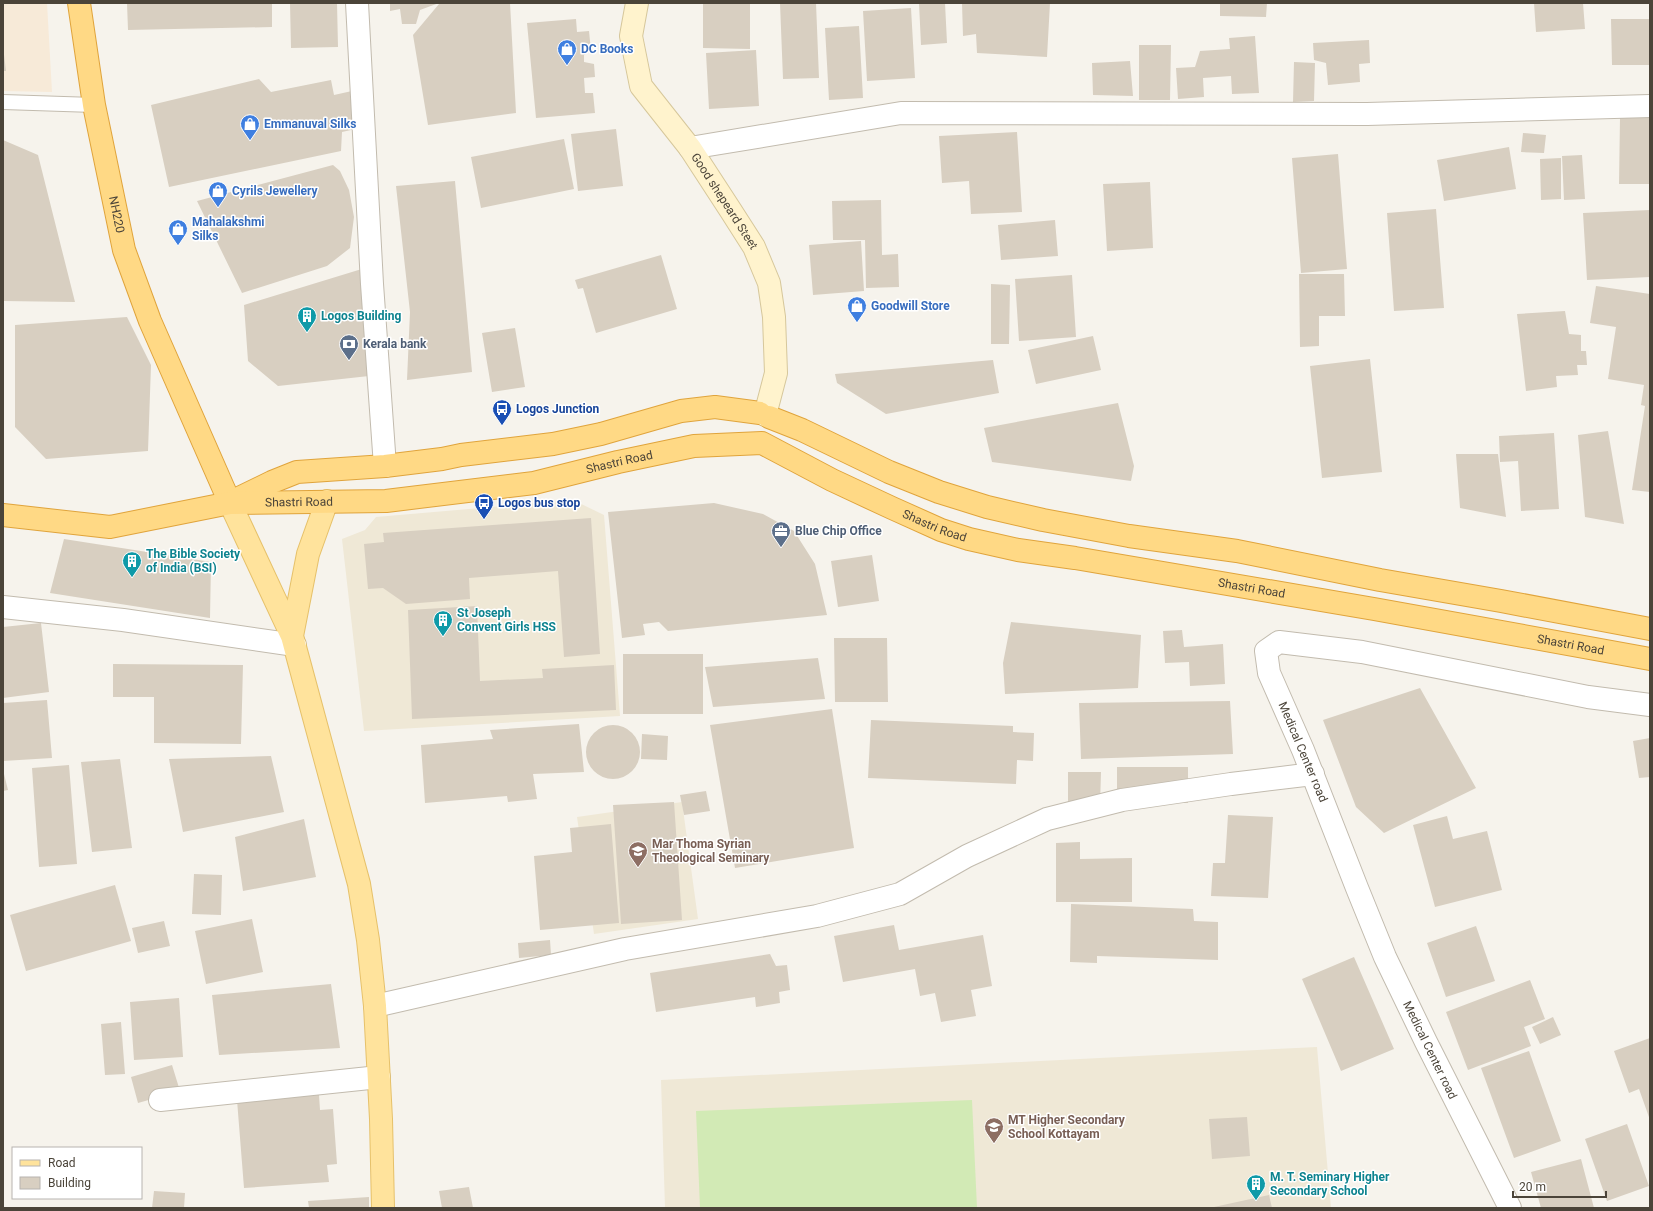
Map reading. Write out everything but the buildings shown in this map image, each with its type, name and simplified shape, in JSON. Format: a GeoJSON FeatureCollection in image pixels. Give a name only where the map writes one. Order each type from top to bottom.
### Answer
{"type":"FeatureCollection","features":[{"type":"Feature","properties":{"kind":"highway","name":"NH220"},"geometry":{"type":"LineString","coordinates":[[80,3],[94,105],[124,250],[150,320],[230,503]]}},
{"type":"Feature","properties":{"kind":"highway","name":"Shastri Road"},"geometry":{"type":"LineString","coordinates":[[230,503],[296,472],[385,466],[553,444],[602,434],[681,411],[716,407],[764,415],[802,430],[889,472],[939,492],[987,507],[1043,520],[1129,536],[1237,551],[1380,580],[1650,629]]}},
{"type":"Feature","properties":{"kind":"highway"},"geometry":{"type":"LineString","coordinates":[[757,443],[766,442],[773,435],[774,425],[764,415]]}},
{"type":"Feature","properties":{"kind":"highway","name":"Shastri Road"},"geometry":{"type":"LineString","coordinates":[[230,503],[386,501],[534,483],[618,462],[694,446],[757,443],[832,480],[941,530],[1018,550],[1366,608],[1650,659]]}},
{"type":"Feature","properties":{"kind":"highway"},"geometry":{"type":"LineString","coordinates":[[3,515],[110,527],[230,503]]}},
{"type":"Feature","properties":{"kind":"main road","name":"Good shepeard Steet"},"geometry":{"type":"LineString","coordinates":[[637,3],[631,36],[641,86],[690,148],[754,247],[769,283],[774,317],[776,373],[764,415]]}},
{"type":"Feature","properties":{"kind":"main road"},"geometry":{"type":"LineString","coordinates":[[294,640],[308,554],[327,502]]}},
{"type":"Feature","properties":{"kind":"main road"},"geometry":{"type":"LineString","coordinates":[[230,503],[294,640],[359,884],[368,940],[375,1006],[383,1208]]}},
{"type":"Feature","properties":{"kind":"street"},"geometry":{"type":"LineString","coordinates":[[358,3],[372,284],[385,466]]}},
{"type":"Feature","properties":{"kind":"street"},"geometry":{"type":"LineString","coordinates":[[690,148],[901,113],[1367,114],[1650,106]]}},
{"type":"Feature","properties":{"kind":"street"},"geometry":{"type":"LineString","coordinates":[[3,607],[294,640]]}},
{"type":"Feature","properties":{"kind":"street","name":"Medical Center road"},"geometry":{"type":"LineString","coordinates":[[1510,1208],[1385,957],[1313,774],[1269,673],[1266,651],[1279,642],[1362,652],[1588,697],[1650,705]]}},
{"type":"Feature","properties":{"kind":"street"},"geometry":{"type":"LineString","coordinates":[[375,1006],[625,949],[817,916],[900,894],[967,856],[1047,819],[1122,800],[1313,774]]}},
{"type":"Feature","properties":{"kind":"street"},"geometry":{"type":"LineString","coordinates":[[160,1100],[379,1077]]}},
{"type":"Feature","properties":{"kind":"lane"},"geometry":{"type":"LineString","coordinates":[[3,102],[94,105]]}},
{"type":"Feature","properties":{"kind":"shaded area"},"geometry":{"type":"Polygon","coordinates":[[[3,3],[47,3],[52,92],[3,91],[3,3]]]}},
{"type":"Feature","properties":{"kind":"shaded area"},"geometry":{"type":"Polygon","coordinates":[[[573,500],[604,515],[620,716],[364,731],[342,539],[365,530],[376,517],[573,500]]]}},
{"type":"Feature","properties":{"kind":"shaded area","name":"Mar Thoma Syrian Theological Seminary"},"geometry":{"type":"Polygon","coordinates":[[[682,802],[698,919],[594,934],[577,817],[682,802]]]}},
{"type":"Feature","properties":{"kind":"shaded area","name":"MT Higher Secondary School Kottayam"},"geometry":{"type":"Polygon","coordinates":[[[1317,1047],[1331,1208],[665,1208],[661,1080],[1317,1047]]]}},
{"type":"Feature","properties":{"kind":"green space"},"geometry":{"type":"Polygon","coordinates":[[[972,1100],[977,1208],[700,1208],[696,1111],[972,1100]]]}},
{"type":"Feature","properties":{"kind":"place","name":"DC Books"},"geometry":{"type":"Point","coordinates":[567,66]}},
{"type":"Feature","properties":{"kind":"place","name":"Emmanuval Silks"},"geometry":{"type":"Point","coordinates":[250,141]}},
{"type":"Feature","properties":{"kind":"place","name":"Cyrils Jewellery"},"geometry":{"type":"Point","coordinates":[218,208]}},
{"type":"Feature","properties":{"kind":"place","name":"Mahalakshmi Silks"},"geometry":{"type":"Point","coordinates":[178,246]}},
{"type":"Feature","properties":{"kind":"place","name":"Goodwill Store"},"geometry":{"type":"Point","coordinates":[857,323]}},
{"type":"Feature","properties":{"kind":"place","name":"Logos Building"},"geometry":{"type":"Point","coordinates":[307,333]}},
{"type":"Feature","properties":{"kind":"place","name":"Kerala bank"},"geometry":{"type":"Point","coordinates":[349,361]}},
{"type":"Feature","properties":{"kind":"place","name":"Logos Junction"},"geometry":{"type":"Point","coordinates":[502,426]}},
{"type":"Feature","properties":{"kind":"place","name":"Logos bus stop"},"geometry":{"type":"Point","coordinates":[484,520]}},
{"type":"Feature","properties":{"kind":"place","name":"Blue Chip Office"},"geometry":{"type":"Point","coordinates":[781,548]}},
{"type":"Feature","properties":{"kind":"place","name":"The Bible Society of India (BSI)"},"geometry":{"type":"Point","coordinates":[132,578]}},
{"type":"Feature","properties":{"kind":"place","name":"St Joseph Convent Girls HSS"},"geometry":{"type":"Point","coordinates":[443,637]}},
{"type":"Feature","properties":{"kind":"place","name":"Mar Thoma Syrian Theological Seminary"},"geometry":{"type":"Point","coordinates":[638,868]}},
{"type":"Feature","properties":{"kind":"place","name":"MT Higher Secondary School Kottayam"},"geometry":{"type":"Point","coordinates":[994,1144]}},
{"type":"Feature","properties":{"kind":"place","name":"M. T. Seminary Higher Secondary School"},"geometry":{"type":"Point","coordinates":[1256,1201]}}]}
